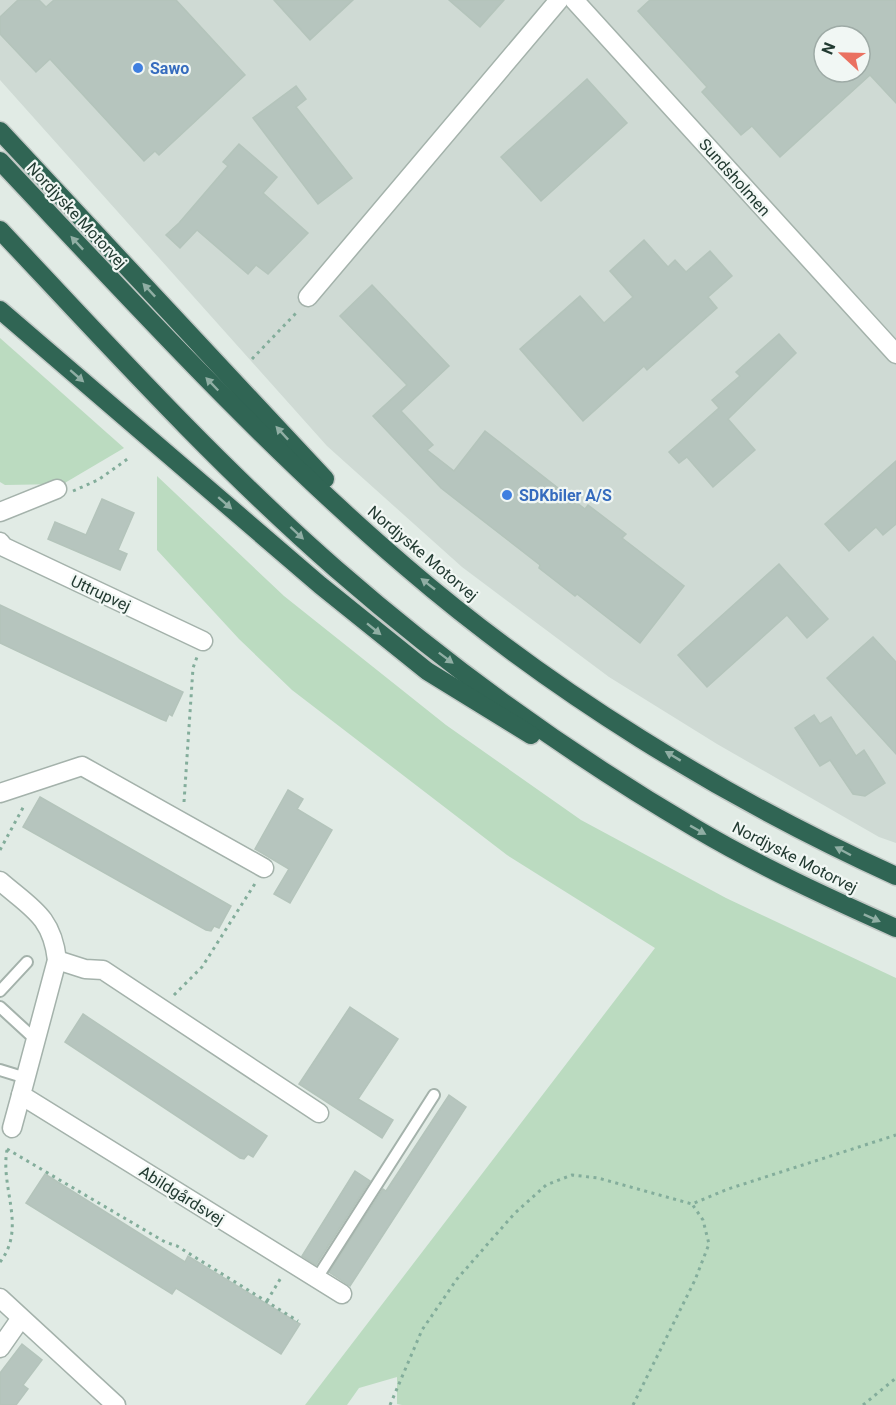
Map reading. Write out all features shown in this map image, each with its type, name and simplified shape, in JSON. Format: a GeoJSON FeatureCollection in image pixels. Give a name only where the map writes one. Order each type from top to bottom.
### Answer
{"type":"FeatureCollection","features":[{"type":"Feature","properties":{"kind":"highway"},"geometry":{"type":"LineString","coordinates":[[0,131],[407,568]]}},
{"type":"Feature","properties":{"kind":"highway","name":"Nordjyske Motorvej"},"geometry":{"type":"LineString","coordinates":[[0,161],[228,401],[316,487],[407,568],[543,672],[635,734],[744,799],[896,876]]}},
{"type":"Feature","properties":{"kind":"highway","name":"Nordjyske Motorvej"},"geometry":{"type":"LineString","coordinates":[[0,230],[243,484],[337,570],[523,717],[697,829],[896,928]]}},
{"type":"Feature","properties":{"kind":"highway"},"geometry":{"type":"LineString","coordinates":[[0,310],[311,577],[427,671],[518,727],[613,777]]}},
{"type":"Feature","properties":{"kind":"street"},"geometry":{"type":"LineString","coordinates":[[308,297],[559,0]]}},
{"type":"Feature","properties":{"kind":"street","name":"Sundsholmen"},"geometry":{"type":"LineString","coordinates":[[573,0],[896,354]]}},
{"type":"Feature","properties":{"kind":"street"},"geometry":{"type":"LineString","coordinates":[[0,512],[57,489]]}},
{"type":"Feature","properties":{"kind":"street","name":"Uttrupvej"},"geometry":{"type":"LineString","coordinates":[[0,542],[4,547],[203,641]]}},
{"type":"Feature","properties":{"kind":"street"},"geometry":{"type":"LineString","coordinates":[[0,793],[82,766],[264,867]]}},
{"type":"Feature","properties":{"kind":"street"},"geometry":{"type":"LineString","coordinates":[[0,881],[45,919],[55,940],[57,960],[12,1128]]}},
{"type":"Feature","properties":{"kind":"street"},"geometry":{"type":"LineString","coordinates":[[57,960],[85,969],[103,970],[319,1113]]}},
{"type":"Feature","properties":{"kind":"street","name":"Abildgårdsvej"},"geometry":{"type":"LineString","coordinates":[[23,1087],[342,1294]]}},
{"type":"Feature","properties":{"kind":"street"},"geometry":{"type":"LineString","coordinates":[[0,1298],[116,1405]]}},
{"type":"Feature","properties":{"kind":"street"},"geometry":{"type":"LineString","coordinates":[[0,1348],[21,1318]]}},
{"type":"Feature","properties":{"kind":"lane"},"geometry":{"type":"LineString","coordinates":[[0,991],[27,962]]}},
{"type":"Feature","properties":{"kind":"lane"},"geometry":{"type":"LineString","coordinates":[[0,1006],[36,1040]]}},
{"type":"Feature","properties":{"kind":"lane"},"geometry":{"type":"LineString","coordinates":[[0,1070],[23,1087]]}},
{"type":"Feature","properties":{"kind":"lane"},"geometry":{"type":"LineString","coordinates":[[317,1278],[434,1095]]}},
{"type":"Feature","properties":{"kind":"path"},"geometry":{"type":"LineString","coordinates":[[252,359],[296,314],[308,297]]}},
{"type":"Feature","properties":{"kind":"path"},"geometry":{"type":"LineString","coordinates":[[57,489],[70,493],[98,480],[129,458]]}},
{"type":"Feature","properties":{"kind":"path"},"geometry":{"type":"LineString","coordinates":[[180,820],[184,802],[193,668],[203,641]]}},
{"type":"Feature","properties":{"kind":"path"},"geometry":{"type":"LineString","coordinates":[[0,850],[38,779]]}},
{"type":"Feature","properties":{"kind":"path"},"geometry":{"type":"LineString","coordinates":[[163,1008],[202,967],[264,867]]}},
{"type":"Feature","properties":{"kind":"path"},"geometry":{"type":"LineString","coordinates":[[0,1263],[7,1253],[13,1228],[7,1149],[12,1128]]}},
{"type":"Feature","properties":{"kind":"path"},"geometry":{"type":"LineString","coordinates":[[390,1405],[422,1330],[457,1279],[514,1214],[546,1185],[572,1175],[598,1178],[692,1204],[728,1189],[896,1135]]}},
{"type":"Feature","properties":{"kind":"path"},"geometry":{"type":"LineString","coordinates":[[7,1149],[165,1242],[177,1246],[298,1321]]}},
{"type":"Feature","properties":{"kind":"path"},"geometry":{"type":"LineString","coordinates":[[633,1405],[695,1280],[709,1244],[703,1220],[692,1204]]}},
{"type":"Feature","properties":{"kind":"path"},"geometry":{"type":"LineString","coordinates":[[267,1301],[291,1262]]}},
{"type":"Feature","properties":{"kind":"path"},"geometry":{"type":"LineString","coordinates":[[863,1405],[896,1378]]}},
{"type":"Feature","properties":{"kind":"shaded area"},"geometry":{"type":"Polygon","coordinates":[[[0,0],[896,0],[896,843],[879,837],[717,744],[609,677],[462,567],[327,446],[0,80],[0,0]]]}},
{"type":"Feature","properties":{"kind":"green space"},"geometry":{"type":"Polygon","coordinates":[[[0,338],[124,448],[63,484],[5,485],[0,482],[0,338]]]}},
{"type":"Feature","properties":{"kind":"green space"},"geometry":{"type":"Polygon","coordinates":[[[157,476],[284,596],[446,725],[581,820],[726,898],[896,978],[896,1405],[402,1405],[397,1404],[397,1377],[359,1388],[347,1405],[305,1405],[655,948],[507,855],[292,690],[239,639],[157,550],[157,476]]]}},
{"type":"Feature","properties":{"kind":"building"},"geometry":{"type":"Polygon","coordinates":[[[18,0],[39,0],[46,7],[54,0],[176,0],[245,75],[159,155],[155,151],[144,161],[50,59],[36,72],[0,34],[0,17],[18,0]]]}},
{"type":"Feature","properties":{"kind":"building"},"geometry":{"type":"Polygon","coordinates":[[[274,0],[353,0],[310,40],[274,0]]]}},
{"type":"Feature","properties":{"kind":"building"},"geometry":{"type":"Polygon","coordinates":[[[449,0],[504,0],[480,27],[449,0]]]}},
{"type":"Feature","properties":{"kind":"building"},"geometry":{"type":"Polygon","coordinates":[[[650,0],[896,0],[896,103],[872,77],[872,24],[812,24],[812,84],[860,84],[780,157],[752,126],[741,135],[702,92],[707,87],[638,11],[650,0]]]}},
{"type":"Feature","properties":{"kind":"building"},"geometry":{"type":"Polygon","coordinates":[[[587,79],[627,123],[541,201],[501,157],[587,79]]]}},
{"type":"Feature","properties":{"kind":"building"},"geometry":{"type":"Polygon","coordinates":[[[296,86],[306,99],[296,107],[352,178],[318,204],[253,118],[296,86]]]}},
{"type":"Feature","properties":{"kind":"building"},"geometry":{"type":"Polygon","coordinates":[[[239,144],[277,177],[263,193],[308,233],[268,274],[256,265],[248,274],[197,230],[180,248],[166,235],[228,166],[223,162],[239,144]]]}},
{"type":"Feature","properties":{"kind":"building"},"geometry":{"type":"Polygon","coordinates":[[[644,240],[668,267],[675,260],[686,272],[710,251],[732,276],[708,297],[717,308],[647,370],[644,366],[583,421],[520,349],[580,296],[604,323],[633,297],[610,271],[644,240]]]}},
{"type":"Feature","properties":{"kind":"building"},"geometry":{"type":"Polygon","coordinates":[[[372,285],[449,366],[401,411],[433,445],[427,450],[454,471],[485,431],[585,509],[588,505],[626,534],[622,538],[684,586],[640,643],[539,568],[540,565],[441,488],[373,416],[407,385],[340,316],[372,285]]]}},
{"type":"Feature","properties":{"kind":"building"},"geometry":{"type":"Polygon","coordinates":[[[779,334],[796,353],[728,419],[755,450],[713,487],[687,457],[679,463],[669,452],[719,408],[712,400],[740,376],[736,372],[779,334]]]}},
{"type":"Feature","properties":{"kind":"building"},"geometry":{"type":"Polygon","coordinates":[[[896,461],[896,524],[883,535],[876,527],[849,551],[825,524],[896,461]]]}},
{"type":"Feature","properties":{"kind":"building"},"geometry":{"type":"Polygon","coordinates":[[[102,499],[134,513],[118,550],[127,554],[120,570],[48,539],[55,522],[86,535],[102,499]]]}},
{"type":"Feature","properties":{"kind":"building"},"geometry":{"type":"Polygon","coordinates":[[[779,564],[828,619],[807,638],[787,615],[707,687],[678,655],[779,564]]]}},
{"type":"Feature","properties":{"kind":"building"},"geometry":{"type":"Polygon","coordinates":[[[0,605],[183,692],[172,716],[169,714],[166,721],[161,719],[0,643],[0,605]]]}},
{"type":"Feature","properties":{"kind":"building"},"geometry":{"type":"Polygon","coordinates":[[[873,637],[896,662],[896,754],[827,678],[873,637]]]}},
{"type":"Feature","properties":{"kind":"building"},"geometry":{"type":"Polygon","coordinates":[[[814,715],[820,724],[831,717],[856,756],[864,750],[885,783],[865,796],[853,794],[830,760],[820,766],[795,728],[814,715]]]}},
{"type":"Feature","properties":{"kind":"building"},"geometry":{"type":"Polygon","coordinates":[[[288,790],[303,799],[297,809],[332,830],[290,903],[274,894],[289,869],[255,849],[288,790]]]}},
{"type":"Feature","properties":{"kind":"building"},"geometry":{"type":"Polygon","coordinates":[[[40,797],[231,906],[219,928],[214,926],[211,931],[206,930],[23,827],[40,797]]]}},
{"type":"Feature","properties":{"kind":"building"},"geometry":{"type":"Polygon","coordinates":[[[350,1007],[398,1039],[358,1099],[393,1120],[382,1138],[299,1084],[350,1007]]]}},
{"type":"Feature","properties":{"kind":"building"},"geometry":{"type":"Polygon","coordinates":[[[83,1014],[267,1136],[253,1157],[248,1154],[244,1159],[240,1158],[65,1042],[83,1014]]]}},
{"type":"Feature","properties":{"kind":"building"},"geometry":{"type":"Polygon","coordinates":[[[449,1095],[466,1107],[350,1286],[329,1272],[383,1189],[386,1191],[449,1095]]]}},
{"type":"Feature","properties":{"kind":"building"},"geometry":{"type":"Polygon","coordinates":[[[355,1171],[370,1181],[316,1265],[302,1256],[355,1171]]]}},
{"type":"Feature","properties":{"kind":"building"},"geometry":{"type":"Polygon","coordinates":[[[45,1174],[185,1262],[188,1256],[300,1324],[281,1354],[176,1288],[172,1294],[26,1203],[45,1174]]]}},
{"type":"Feature","properties":{"kind":"building"},"geometry":{"type":"Polygon","coordinates":[[[22,1344],[42,1360],[23,1385],[28,1389],[16,1405],[0,1405],[0,1373],[22,1344]]]}},
{"type":"Feature","properties":{"kind":"place","name":"Sawo"},"geometry":{"type":"Point","coordinates":[138,68]}},
{"type":"Feature","properties":{"kind":"place","name":"SDKbiler A/S"},"geometry":{"type":"Point","coordinates":[507,495]}}]}
